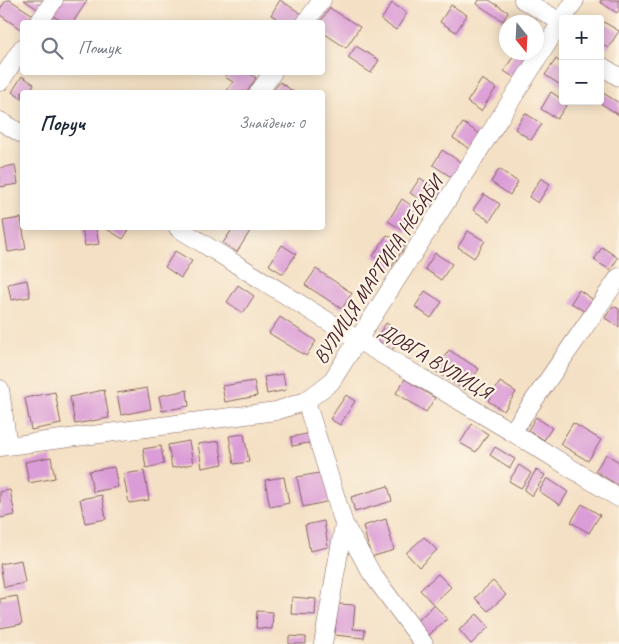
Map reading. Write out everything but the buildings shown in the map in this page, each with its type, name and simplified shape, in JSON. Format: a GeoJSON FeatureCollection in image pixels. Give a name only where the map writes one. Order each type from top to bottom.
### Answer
{"type":"FeatureCollection","features":[{"type":"Feature","properties":{"kind":"street"},"geometry":{"type":"LineString","coordinates":[[40,20],[54,0]]}},
{"type":"Feature","properties":{"kind":"street"},"geometry":{"type":"LineString","coordinates":[[307,20],[322,0]]}},
{"type":"Feature","properties":{"kind":"street"},"geometry":{"type":"LineString","coordinates":[[523,0],[559,26]]}},
{"type":"Feature","properties":{"kind":"street","name":"ВУЛИЦЯ МАРТИНА НЕБАБИ"},"geometry":{"type":"LineString","coordinates":[[567,15],[575,0]]}},
{"type":"Feature","properties":{"kind":"street","name":"ВУЛИЦЯ МАРТИНА НЕБАБИ"},"geometry":{"type":"LineString","coordinates":[[4,446],[276,410],[306,401],[331,382],[559,29]]}},
{"type":"Feature","properties":{"kind":"street"},"geometry":{"type":"LineString","coordinates":[[0,82],[20,51]]}},
{"type":"Feature","properties":{"kind":"street"},"geometry":{"type":"LineString","coordinates":[[604,68],[619,77]]}},
{"type":"Feature","properties":{"kind":"street"},"geometry":{"type":"LineString","coordinates":[[261,90],[271,75]]}},
{"type":"Feature","properties":{"kind":"street"},"geometry":{"type":"LineString","coordinates":[[0,121],[20,133]]}},
{"type":"Feature","properties":{"kind":"street","name":"ДОВГА ВУЛИЦЯ"},"geometry":{"type":"LineString","coordinates":[[181,230],[358,340],[619,498]]}},
{"type":"Feature","properties":{"kind":"street"},"geometry":{"type":"LineString","coordinates":[[512,432],[619,277]]}},
{"type":"Feature","properties":{"kind":"street"},"geometry":{"type":"LineString","coordinates":[[0,389],[4,446]]}},
{"type":"Feature","properties":{"kind":"street"},"geometry":{"type":"LineString","coordinates":[[306,401],[344,524],[372,574],[424,644]]}},
{"type":"Feature","properties":{"kind":"street"},"geometry":{"type":"LineString","coordinates":[[322,644],[344,524]]}}]}
